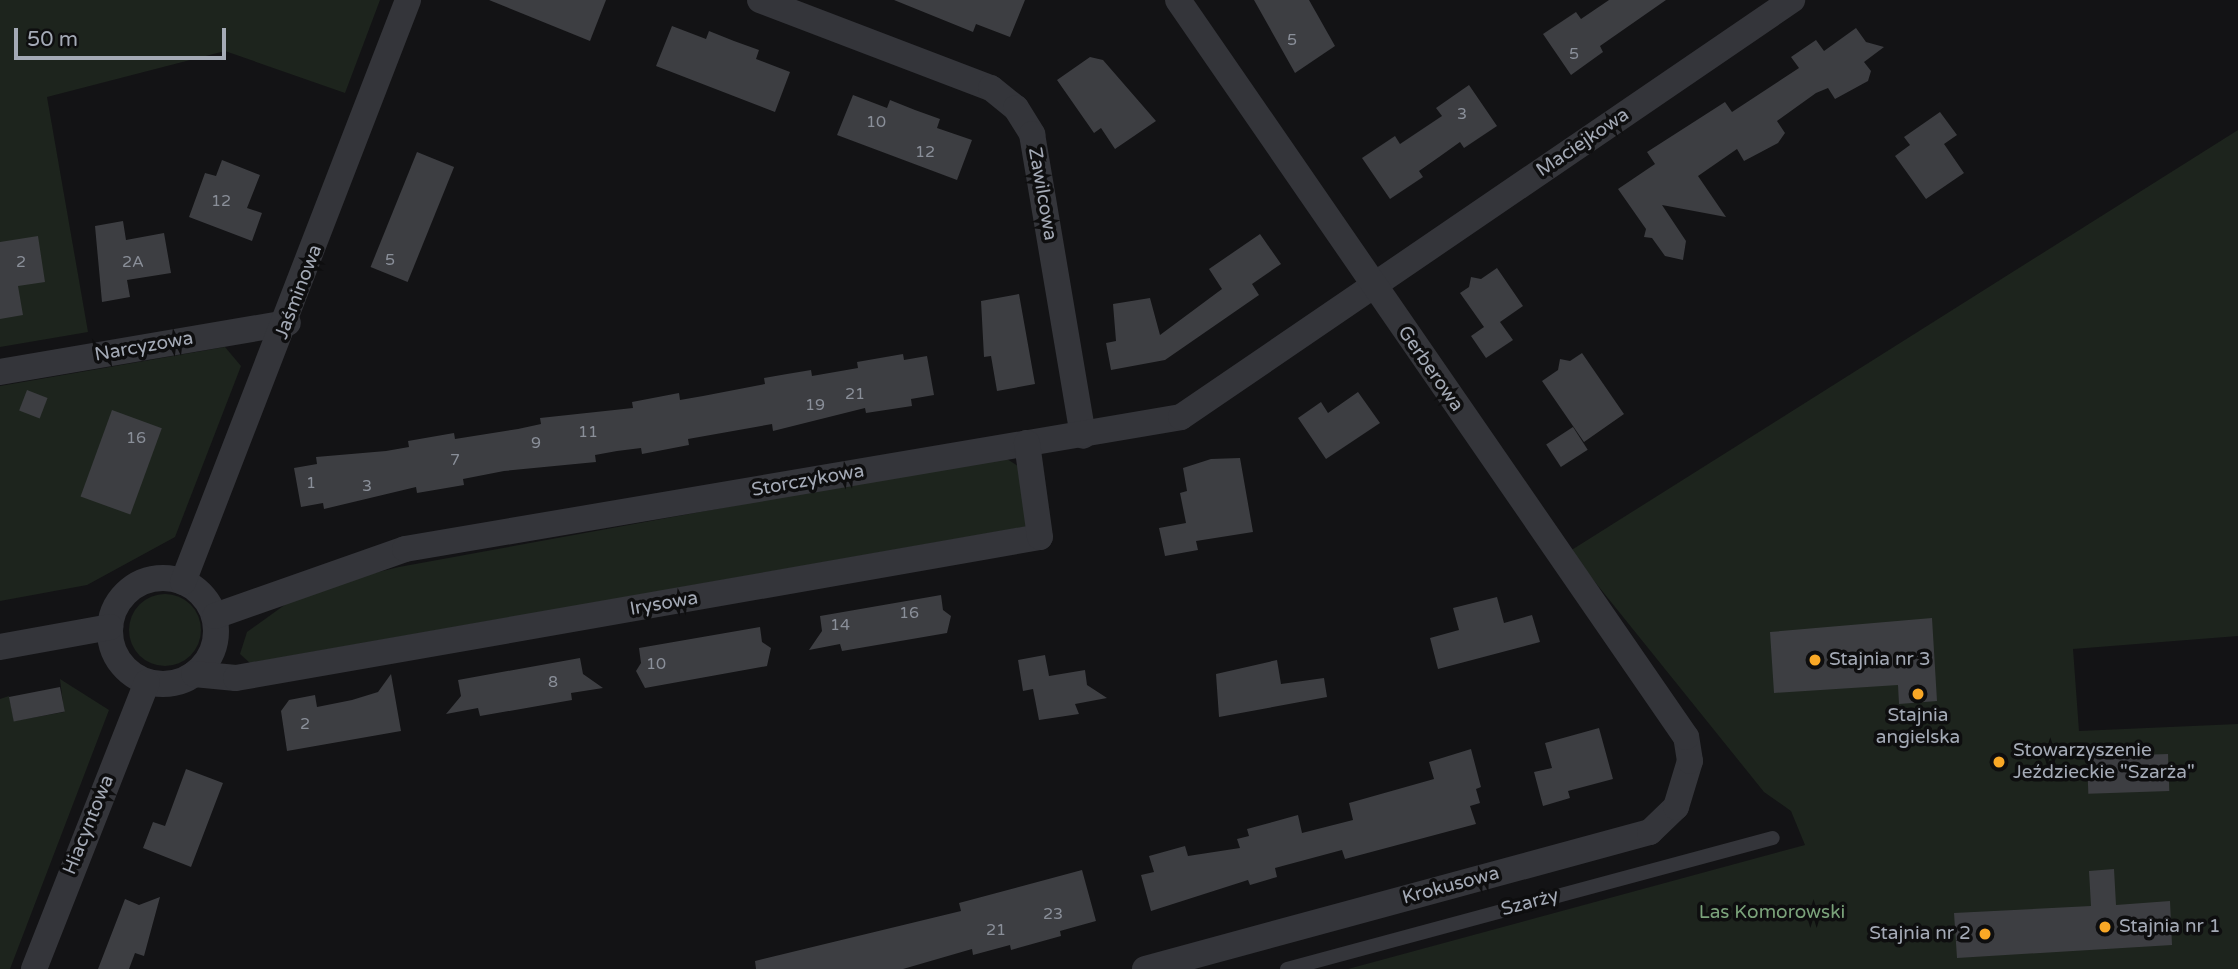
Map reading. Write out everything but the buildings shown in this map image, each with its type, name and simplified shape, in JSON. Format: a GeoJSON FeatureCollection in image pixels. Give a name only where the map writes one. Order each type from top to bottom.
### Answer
{"type":"FeatureCollection","features":[{"type":"Feature","properties":{"kind":"street","name":"Jaśminowa"},"geometry":{"type":"LineString","coordinates":[[183,582],[288,323],[408,0]]}},
{"type":"Feature","properties":{"kind":"street","name":"Zawilcowa"},"geometry":{"type":"LineString","coordinates":[[760,0],[991,88],[1016,107],[1032,134],[1083,436]]}},
{"type":"Feature","properties":{"kind":"street","name":"Gerberowa"},"geometry":{"type":"LineString","coordinates":[[1178,0],[1686,737]]}},
{"type":"Feature","properties":{"kind":"street","name":"Maciejkowa"},"geometry":{"type":"LineString","coordinates":[[1373,286],[1792,0]]}},
{"type":"Feature","properties":{"kind":"street","name":"Storczykowa"},"geometry":{"type":"LineString","coordinates":[[215,616],[405,549],[1027,443],[1083,436],[1181,417],[1373,286]]}},
{"type":"Feature","properties":{"kind":"street","name":"Narcyzowa"},"geometry":{"type":"LineString","coordinates":[[0,372],[288,323]]}},
{"type":"Feature","properties":{"kind":"street","name":"Irysowa"},"geometry":{"type":"LineString","coordinates":[[194,674],[236,678],[1040,537],[1027,443]]}},
{"type":"Feature","properties":{"kind":"street"},"geometry":{"type":"LineString","coordinates":[[164,578],[183,582],[203,596],[215,616],[214,649],[194,674],[172,684],[147,682],[119,661],[110,627],[121,599],[135,586],[164,578]]}},
{"type":"Feature","properties":{"kind":"street"},"geometry":{"type":"LineString","coordinates":[[0,647],[110,627]]}},
{"type":"Feature","properties":{"kind":"street","name":"Hiacyntowa"},"geometry":{"type":"LineString","coordinates":[[34,969],[147,682]]}},
{"type":"Feature","properties":{"kind":"street","name":"Krokusowa"},"geometry":{"type":"LineString","coordinates":[[1145,969],[1650,832],[1676,807],[1687,785],[1686,737]]}},
{"type":"Feature","properties":{"kind":"lane","name":"Szarży"},"geometry":{"type":"LineString","coordinates":[[1287,969],[1773,838]]}},
{"type":"Feature","properties":{"kind":"green space"},"geometry":{"type":"Polygon","coordinates":[[[0,0],[380,0],[345,93],[225,51],[47,97],[88,332],[0,347],[0,0]]]}},
{"type":"Feature","properties":{"kind":"green space","name":"Las Komorowski"},"geometry":{"type":"Polygon","coordinates":[[[2238,130],[2238,636],[2073,649],[2079,731],[2238,724],[2238,969],[1348,969],[1805,845],[1791,811],[1764,792],[1570,551],[2238,130]]]}},
{"type":"Feature","properties":{"kind":"green space"},"geometry":{"type":"Polygon","coordinates":[[[225,347],[241,366],[175,537],[87,585],[0,601],[0,386],[225,347]]]}},
{"type":"Feature","properties":{"kind":"green space"},"geometry":{"type":"Polygon","coordinates":[[[990,459],[1007,459],[1023,469],[1030,526],[250,663],[240,654],[247,632],[286,604],[333,583],[399,567],[990,459]]]}},
{"type":"Feature","properties":{"kind":"green space"},"geometry":{"type":"Polygon","coordinates":[[[165,594],[185,600],[195,610],[201,630],[195,650],[185,660],[165,666],[145,660],[135,650],[129,630],[135,610],[145,600],[165,594]]]}},
{"type":"Feature","properties":{"kind":"green space"},"geometry":{"type":"Polygon","coordinates":[[[60,679],[109,710],[10,969],[0,969],[0,699],[9,696],[14,721],[64,712],[60,679]]]}},
{"type":"Feature","properties":{"kind":"place","name":"Stajnia nr 3"},"geometry":{"type":"Point","coordinates":[1815,660]}},
{"type":"Feature","properties":{"kind":"place","name":"Stajnia angielska"},"geometry":{"type":"Point","coordinates":[1918,694]}},
{"type":"Feature","properties":{"kind":"place","name":"Stowarzyszenie Jeździeckie \"Szarża\""},"geometry":{"type":"Point","coordinates":[1999,762]}},
{"type":"Feature","properties":{"kind":"place","name":"Stajnia nr 1"},"geometry":{"type":"Point","coordinates":[2105,927]}},
{"type":"Feature","properties":{"kind":"place","name":"Stajnia nr 2"},"geometry":{"type":"Point","coordinates":[1985,934]}}]}
